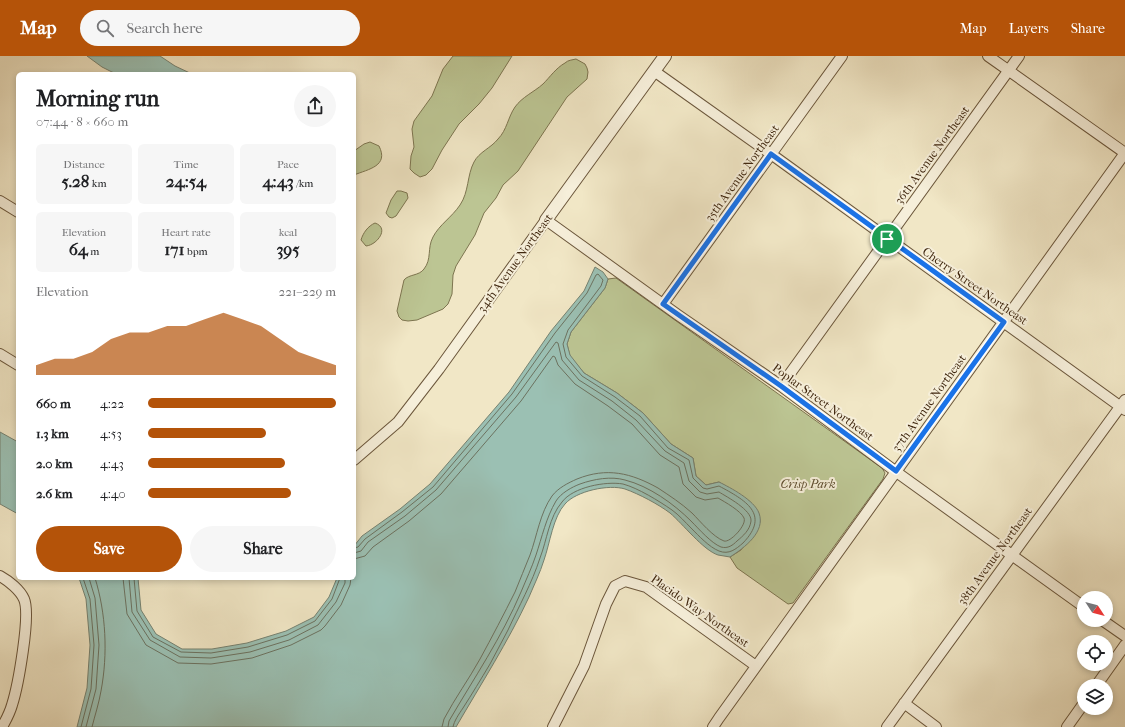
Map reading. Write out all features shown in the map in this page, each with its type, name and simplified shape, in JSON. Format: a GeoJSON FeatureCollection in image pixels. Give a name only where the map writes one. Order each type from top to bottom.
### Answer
{"type":"FeatureCollection","features":[{"type":"Feature","properties":{"kind":"street","name":"34th Avenue Northeast"},"geometry":{"type":"LineString","coordinates":[[356,454],[398,422],[439,369],[665,56]]}},
{"type":"Feature","properties":{"kind":"street","name":"35th Avenue Northeast"},"geometry":{"type":"LineString","coordinates":[[663,304],[842,56]]}},
{"type":"Feature","properties":{"kind":"street"},"geometry":{"type":"LineString","coordinates":[[988,56],[1125,153]]}},
{"type":"Feature","properties":{"kind":"street","name":"36th Avenue Northeast"},"geometry":{"type":"LineString","coordinates":[[781,386],[1019,56]]}},
{"type":"Feature","properties":{"kind":"street","name":"Cherry Street Northeast"},"geometry":{"type":"LineString","coordinates":[[654,71],[887,239],[1124,406]]}},
{"type":"Feature","properties":{"kind":"street","name":"37th Avenue Northeast"},"geometry":{"type":"LineString","coordinates":[[714,727],[756,666],[1125,153]]}},
{"type":"Feature","properties":{"kind":"street"},"geometry":{"type":"LineString","coordinates":[[0,201],[16,211]]}},
{"type":"Feature","properties":{"kind":"street","name":"Poplar Street Northeast"},"geometry":{"type":"LineString","coordinates":[[546,220],[781,386],[1077,602]]}},
{"type":"Feature","properties":{"kind":"street"},"geometry":{"type":"LineString","coordinates":[[0,354],[16,364]]}},
{"type":"Feature","properties":{"kind":"street","name":"38th Avenue Northeast"},"geometry":{"type":"LineString","coordinates":[[887,727],[1012,554],[1124,406]]}},
{"type":"Feature","properties":{"kind":"street"},"geometry":{"type":"LineString","coordinates":[[0,576],[18,590],[24,599],[27,619],[18,680],[12,705],[2,727]]}},
{"type":"Feature","properties":{"kind":"street","name":"Placido Way Northeast"},"geometry":{"type":"LineString","coordinates":[[553,727],[584,666],[606,604],[615,586],[625,581],[646,587],[756,666]]}},
{"type":"Feature","properties":{"kind":"street"},"geometry":{"type":"LineString","coordinates":[[1112,627],[1125,636]]}},
{"type":"Feature","properties":{"kind":"street"},"geometry":{"type":"LineString","coordinates":[[1101,679],[1125,645]]}},
{"type":"Feature","properties":{"kind":"street"},"geometry":{"type":"LineString","coordinates":[[904,703],[936,727]]}},
{"type":"Feature","properties":{"kind":"street"},"geometry":{"type":"LineString","coordinates":[[1067,727],[1077,713]]}},
{"type":"Feature","properties":{"kind":"green space"},"geometry":{"type":"Polygon","coordinates":[[[453,56],[512,56],[492,88],[479,104],[459,124],[442,150],[432,169],[426,175],[420,177],[410,169],[411,156],[414,147],[412,129],[414,121],[432,96],[443,69],[453,56]]]}},
{"type":"Feature","properties":{"kind":"green space"},"geometry":{"type":"Polygon","coordinates":[[[576,59],[585,64],[588,72],[587,79],[567,97],[518,171],[503,185],[496,198],[484,213],[475,235],[456,266],[453,275],[452,294],[448,304],[443,309],[417,320],[402,320],[397,311],[404,280],[424,269],[428,261],[430,245],[433,237],[463,200],[467,189],[470,172],[476,159],[501,135],[518,103],[543,84],[562,65],[576,59]]]}},
{"type":"Feature","properties":{"kind":"green space"},"geometry":{"type":"Polygon","coordinates":[[[370,142],[379,146],[381,158],[376,166],[356,174],[356,150],[370,142]]]}},
{"type":"Feature","properties":{"kind":"green space"},"geometry":{"type":"Polygon","coordinates":[[[397,191],[407,193],[408,198],[396,216],[392,218],[386,213],[391,200],[397,191]]]}},
{"type":"Feature","properties":{"kind":"green space"},"geometry":{"type":"Polygon","coordinates":[[[375,223],[379,225],[382,232],[378,240],[366,246],[361,240],[362,237],[364,232],[375,223]]]}},
{"type":"Feature","properties":{"kind":"green space","name":"Crisp Park"},"geometry":{"type":"Polygon","coordinates":[[[616,278],[882,468],[885,473],[883,479],[793,603],[788,604],[737,568],[730,557],[741,550],[760,522],[758,512],[749,501],[719,482],[706,485],[696,476],[693,458],[671,444],[643,413],[617,393],[584,373],[570,356],[567,344],[571,332],[605,288],[608,279],[616,278]]]}},
{"type":"Feature","properties":{"kind":"water"},"geometry":{"type":"Polygon","coordinates":[[[87,56],[160,56],[188,72],[112,72],[87,56]]]}},
{"type":"Feature","properties":{"kind":"water"},"geometry":{"type":"Polygon","coordinates":[[[595,267],[603,272],[608,279],[605,288],[571,332],[567,344],[570,355],[584,373],[617,393],[643,413],[671,444],[693,458],[696,476],[706,485],[719,482],[742,495],[756,508],[759,513],[759,527],[757,533],[747,544],[730,557],[718,555],[706,548],[670,513],[625,489],[610,487],[602,488],[585,492],[570,499],[561,509],[552,530],[541,570],[521,614],[456,727],[77,727],[87,688],[90,645],[86,599],[80,580],[138,580],[141,610],[156,634],[182,649],[212,649],[247,643],[286,631],[314,617],[329,597],[336,580],[356,580],[356,544],[362,536],[400,509],[430,484],[509,392],[551,331],[584,291],[595,267]]]}},
{"type":"Feature","properties":{"kind":"water"},"geometry":{"type":"Polygon","coordinates":[[[0,432],[16,441],[16,513],[0,504],[0,432]]]}},
{"type":"Feature","properties":{"kind":"route"},"geometry":{"type":"LineString","coordinates":[[771,154],[887,239],[1004,322],[896,471],[781,386],[704,334],[663,304],[771,154]]}}]}
